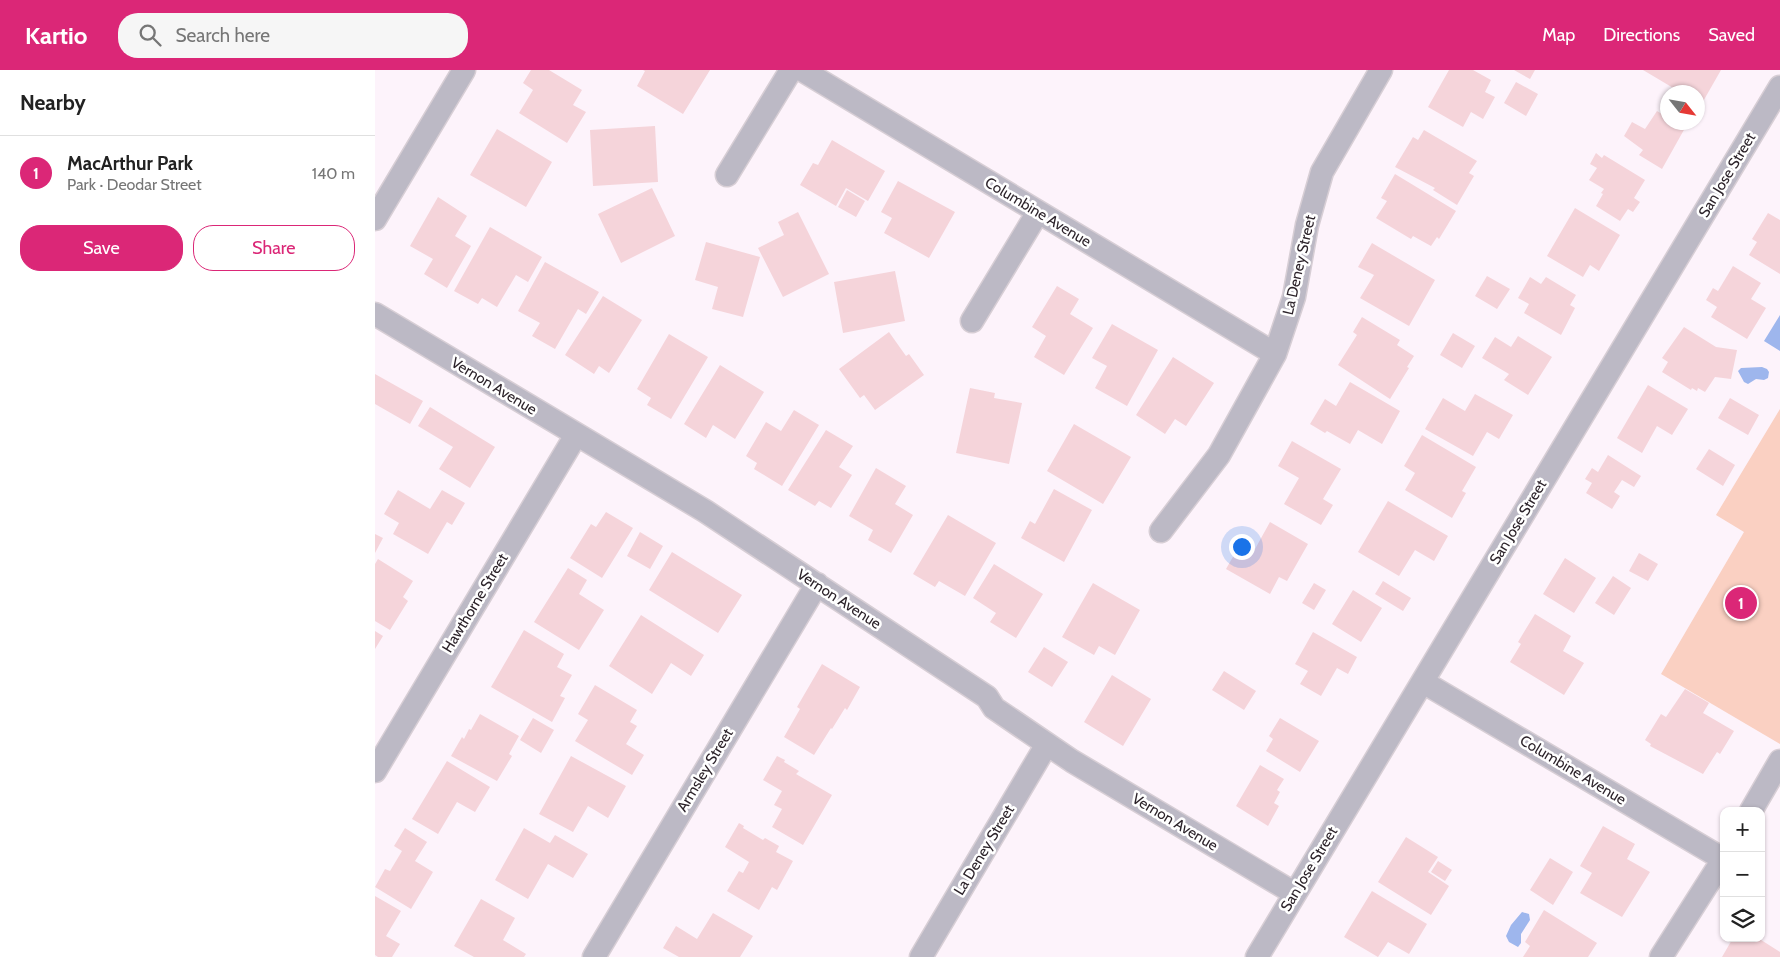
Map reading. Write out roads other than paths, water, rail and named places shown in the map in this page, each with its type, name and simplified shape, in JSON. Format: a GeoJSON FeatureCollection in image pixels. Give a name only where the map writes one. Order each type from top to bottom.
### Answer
{"type":"FeatureCollection","features":[{"type":"Feature","properties":{"kind":"street"},"geometry":{"type":"LineString","coordinates":[[375,219],[464,70]]}},
{"type":"Feature","properties":{"kind":"street"},"geometry":{"type":"LineString","coordinates":[[727,175],[791,70]]}},
{"type":"Feature","properties":{"kind":"street","name":"Columbine Avenue"},"geometry":{"type":"LineString","coordinates":[[802,70],[1275,354]]}},
{"type":"Feature","properties":{"kind":"street","name":"La Deney Street"},"geometry":{"type":"LineString","coordinates":[[1161,531],[1219,455],[1275,354],[1294,297],[1307,225],[1322,172],[1373,73]]}},
{"type":"Feature","properties":{"kind":"street","name":"San Jose Street"},"geometry":{"type":"LineString","coordinates":[[1257,957],[1780,87]]}},
{"type":"Feature","properties":{"kind":"street"},"geometry":{"type":"LineString","coordinates":[[972,321],[1038,212]]}},
{"type":"Feature","properties":{"kind":"street","name":"Vernon Avenue"},"geometry":{"type":"LineString","coordinates":[[375,314],[705,511],[987,697],[994,708],[1072,761],[1295,893]]}},
{"type":"Feature","properties":{"kind":"street","name":"Hawthorne Street"},"geometry":{"type":"LineString","coordinates":[[375,771],[575,435]]}},
{"type":"Feature","properties":{"kind":"street","name":"Armsley Street"},"geometry":{"type":"LineString","coordinates":[[594,957],[817,584]]}},
{"type":"Feature","properties":{"kind":"street","name":"Columbine Avenue"},"geometry":{"type":"LineString","coordinates":[[1423,682],[1720,856]]}},
{"type":"Feature","properties":{"kind":"street","name":"La Deney Street"},"geometry":{"type":"LineString","coordinates":[[921,957],[1047,744]]}},
{"type":"Feature","properties":{"kind":"street"},"geometry":{"type":"LineString","coordinates":[[1753,807],[1780,761]]}},
{"type":"Feature","properties":{"kind":"street"},"geometry":{"type":"LineString","coordinates":[[1661,957],[1720,863]]}},
{"type":"Feature","properties":{"kind":"water"},"geometry":{"type":"Polygon","coordinates":[[[1780,315],[1780,351],[1764,341],[1780,315]]]}},
{"type":"Feature","properties":{"kind":"water"},"geometry":{"type":"Polygon","coordinates":[[[1762,367],[1769,372],[1768,378],[1764,380],[1756,379],[1748,384],[1744,382],[1738,371],[1741,368],[1762,367]]]}},
{"type":"Feature","properties":{"kind":"water"},"geometry":{"type":"Polygon","coordinates":[[[1522,912],[1529,914],[1530,920],[1521,934],[1521,943],[1518,947],[1509,942],[1506,936],[1511,925],[1522,912]]]}},
{"type":"Feature","properties":{"kind":"place","name":"MacArthur Park"},"geometry":{"type":"Point","coordinates":[1741,603]}}]}
